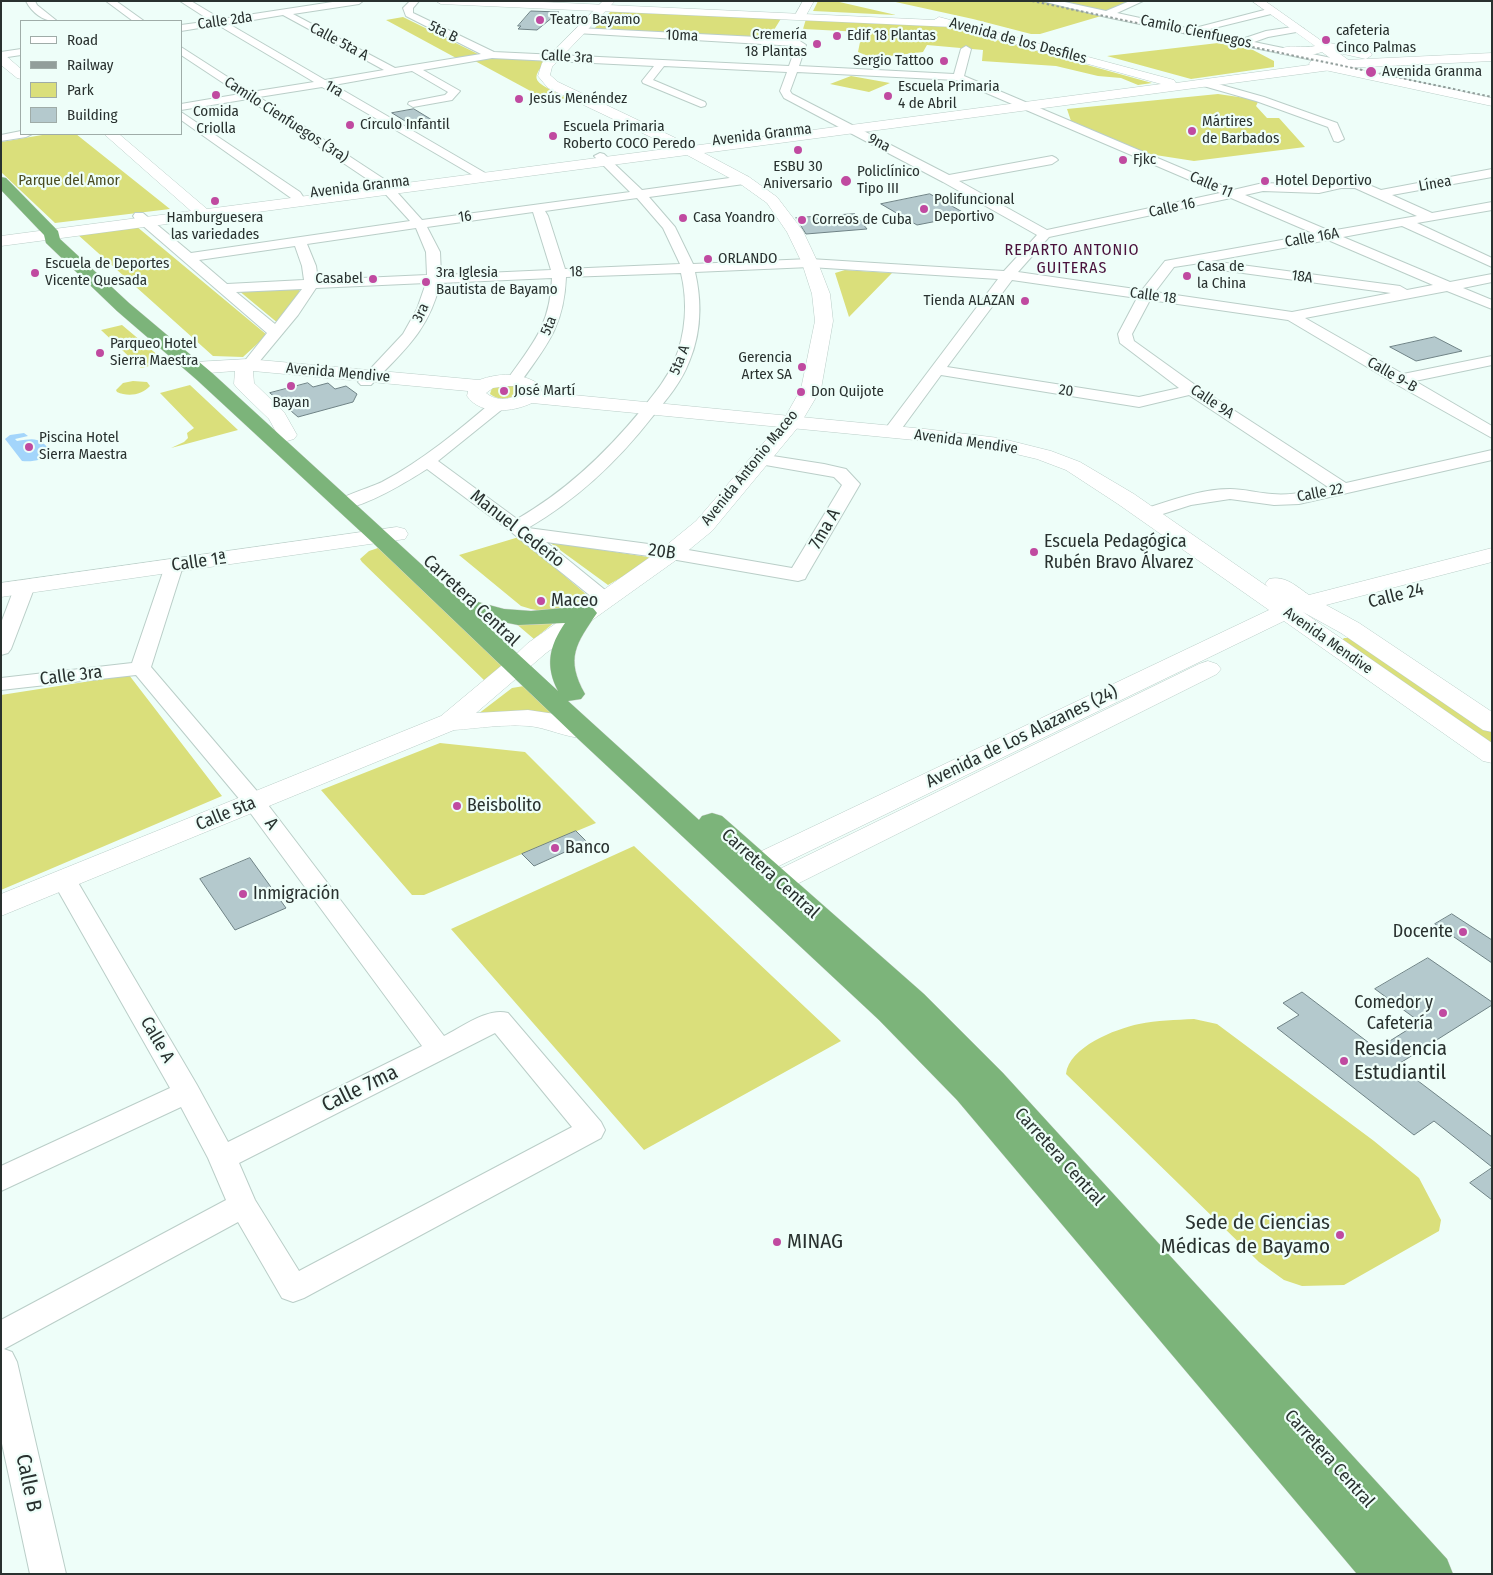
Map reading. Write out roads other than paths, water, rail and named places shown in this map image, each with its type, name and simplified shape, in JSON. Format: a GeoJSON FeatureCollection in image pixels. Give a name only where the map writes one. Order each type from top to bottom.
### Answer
{"type":"FeatureCollection","features":[{"type":"Feature","properties":{"kind":"highway","name":"Carretera Central"},"geometry":{"type":"LineString","coordinates":[[1,181],[49,231],[52,240],[123,306],[287,435],[350,502]]}},
{"type":"Feature","properties":{"kind":"highway","name":"Carretera Central"},"geometry":{"type":"LineString","coordinates":[[207,371],[523,660],[572,694],[759,877],[969,1091],[1386,1574]]}},
{"type":"Feature","properties":{"kind":"highway","name":"Carretera Central"},"geometry":{"type":"LineString","coordinates":[[389,536],[478,608],[585,731],[759,877],[913,1002],[991,1082],[1431,1574]]}},
{"type":"Feature","properties":{"kind":"highway"},"geometry":{"type":"LineString","coordinates":[[478,608],[502,616],[525,618],[555,618],[585,613]]}},
{"type":"Feature","properties":{"kind":"highway"},"geometry":{"type":"LineString","coordinates":[[572,694],[564,682],[561,665],[562,648],[570,630],[585,613]]}},
{"type":"Feature","properties":{"kind":"main road"},"geometry":{"type":"LineString","coordinates":[[441,1],[606,5]]}},
{"type":"Feature","properties":{"kind":"main road"},"geometry":{"type":"LineString","coordinates":[[510,1],[606,5],[788,25],[961,23]]}},
{"type":"Feature","properties":{"kind":"main road"},"geometry":{"type":"LineString","coordinates":[[788,25],[798,1]]}},
{"type":"Feature","properties":{"kind":"main road"},"geometry":{"type":"LineString","coordinates":[[788,25],[809,1]]}},
{"type":"Feature","properties":{"kind":"main road"},"geometry":{"type":"LineString","coordinates":[[1257,1],[1321,45],[1360,54],[1407,57]]}},
{"type":"Feature","properties":{"kind":"main road","name":"Avenida Antonio Maceo"},"geometry":{"type":"LineString","coordinates":[[450,722],[523,660],[605,598],[671,553],[704,526],[794,418],[811,389],[824,321],[821,294],[795,230],[772,200],[744,180],[686,148],[553,85],[544,76],[546,66],[606,5]]}},
{"type":"Feature","properties":{"kind":"main road","name":"Avenida de los Desfiles"},"geometry":{"type":"LineString","coordinates":[[892,9],[961,23]]}},
{"type":"Feature","properties":{"kind":"main road","name":"Avenida de los Desfiles"},"geometry":{"type":"LineString","coordinates":[[918,10],[1188,83]]}},
{"type":"Feature","properties":{"kind":"main road"},"geometry":{"type":"LineString","coordinates":[[788,25],[938,19]]}},
{"type":"Feature","properties":{"kind":"main road"},"geometry":{"type":"LineString","coordinates":[[1284,51],[1313,51],[1321,48],[1321,45]]}},
{"type":"Feature","properties":{"kind":"main road"},"geometry":{"type":"LineString","coordinates":[[1321,45],[1332,64],[1371,76],[1492,102]]}},
{"type":"Feature","properties":{"kind":"main road"},"geometry":{"type":"LineString","coordinates":[[7,53],[20,62]]}},
{"type":"Feature","properties":{"kind":"main road"},"geometry":{"type":"LineString","coordinates":[[7,53],[20,73]]}},
{"type":"Feature","properties":{"kind":"main road","name":"Avenida Granma"},"geometry":{"type":"LineString","coordinates":[[3,240],[49,231],[143,218],[1332,64],[1407,57],[1492,53]]}},
{"type":"Feature","properties":{"kind":"main road","name":"Avenida Granma"},"geometry":{"type":"LineString","coordinates":[[1188,83],[1279,73],[1332,64],[1492,57]]}},
{"type":"Feature","properties":{"kind":"main road"},"geometry":{"type":"LineString","coordinates":[[1279,73],[1340,73],[1371,76]]}},
{"type":"Feature","properties":{"kind":"main road"},"geometry":{"type":"LineString","coordinates":[[104,137],[192,212]]}},
{"type":"Feature","properties":{"kind":"main road"},"geometry":{"type":"LineString","coordinates":[[246,368],[244,384],[277,416],[287,435]]}},
{"type":"Feature","properties":{"kind":"main road","name":"Avenida Mendive"},"geometry":{"type":"LineString","coordinates":[[207,371],[246,368],[479,389],[497,381],[515,380],[526,383],[531,394]]}},
{"type":"Feature","properties":{"kind":"main road","name":"Avenida Mendive"},"geometry":{"type":"LineString","coordinates":[[479,389],[477,396],[485,402],[499,404],[519,402],[531,394],[1007,437],[1057,449],[1083,458],[1107,471],[1156,511],[1304,613],[1492,755]]}},
{"type":"Feature","properties":{"kind":"main road","name":"Calle 1ª"},"geometry":{"type":"LineString","coordinates":[[1,590],[389,536]]}},
{"type":"Feature","properties":{"kind":"main road","name":"Calle 24"},"geometry":{"type":"LineString","coordinates":[[1304,613],[1492,555]]}},
{"type":"Feature","properties":{"kind":"main road","name":"Calle 24"},"geometry":{"type":"LineString","coordinates":[[1304,613],[1492,572]]}},
{"type":"Feature","properties":{"kind":"main road","name":"Avenida Mendive"},"geometry":{"type":"LineString","coordinates":[[1304,613],[1350,628],[1492,724]]}},
{"type":"Feature","properties":{"kind":"main road","name":"Avenida de Los Alazanes (24)"},"geometry":{"type":"LineString","coordinates":[[759,877],[1304,613]]}},
{"type":"Feature","properties":{"kind":"main road"},"geometry":{"type":"LineString","coordinates":[[450,722],[528,718],[555,722],[585,731]]}},
{"type":"Feature","properties":{"kind":"main road","name":"Calle 5ta"},"geometry":{"type":"LineString","coordinates":[[1,906],[450,722]]}},
{"type":"Feature","properties":{"kind":"street"},"geometry":{"type":"LineString","coordinates":[[30,1],[33,7],[51,20]]}},
{"type":"Feature","properties":{"kind":"street"},"geometry":{"type":"LineString","coordinates":[[110,1],[138,20]]}},
{"type":"Feature","properties":{"kind":"street","name":"1ra"},"geometry":{"type":"LineString","coordinates":[[184,1],[479,175]]}},
{"type":"Feature","properties":{"kind":"street","name":"Calle 2da"},"geometry":{"type":"LineString","coordinates":[[182,28],[359,1]]}},
{"type":"Feature","properties":{"kind":"street","name":"5ta B"},"geometry":{"type":"LineString","coordinates":[[414,1],[408,8],[409,14],[492,55]]}},
{"type":"Feature","properties":{"kind":"street","name":"Camilo Cienfuegos"},"geometry":{"type":"LineString","coordinates":[[1046,1],[1284,51],[1332,64]]}},
{"type":"Feature","properties":{"kind":"street"},"geometry":{"type":"LineString","coordinates":[[1106,14],[1139,1]]}},
{"type":"Feature","properties":{"kind":"street"},"geometry":{"type":"LineString","coordinates":[[1190,31],[1272,11]]}},
{"type":"Feature","properties":{"kind":"street","name":"Calle 5ta A"},"geometry":{"type":"LineString","coordinates":[[285,13],[393,71]]}},
{"type":"Feature","properties":{"kind":"street","name":"10ma"},"geometry":{"type":"LineString","coordinates":[[579,31],[788,25]]}},
{"type":"Feature","properties":{"kind":"street","name":"9na"},"geometry":{"type":"LineString","coordinates":[[788,25],[797,42],[801,44],[785,91],[788,96],[947,179],[1045,234]]}},
{"type":"Feature","properties":{"kind":"street"},"geometry":{"type":"LineString","coordinates":[[1243,42],[1273,33],[1299,29]]}},
{"type":"Feature","properties":{"kind":"street"},"geometry":{"type":"LineString","coordinates":[[958,77],[966,49]]}},
{"type":"Feature","properties":{"kind":"street","name":"Camilo Cienfuegos (3ra)"},"geometry":{"type":"LineString","coordinates":[[182,51],[387,187]]}},
{"type":"Feature","properties":{"kind":"street","name":"Calle 3ra"},"geometry":{"type":"LineString","coordinates":[[182,107],[492,55],[958,77]]}},
{"type":"Feature","properties":{"kind":"street"},"geometry":{"type":"LineString","coordinates":[[662,62],[647,81],[701,104]]}},
{"type":"Feature","properties":{"kind":"street"},"geometry":{"type":"LineString","coordinates":[[413,68],[455,91],[448,98],[414,104]]}},
{"type":"Feature","properties":{"kind":"street","name":"Calle 11"},"geometry":{"type":"LineString","coordinates":[[958,77],[1492,305]]}},
{"type":"Feature","properties":{"kind":"street"},"geometry":{"type":"LineString","coordinates":[[1188,83],[1260,99],[1332,125],[1338,139]]}},
{"type":"Feature","properties":{"kind":"street"},"geometry":{"type":"LineString","coordinates":[[182,116],[298,198]]}},
{"type":"Feature","properties":{"kind":"street"},"geometry":{"type":"LineString","coordinates":[[1,138],[20,135]]}},
{"type":"Feature","properties":{"kind":"street","name":"5ta A"},"geometry":{"type":"LineString","coordinates":[[520,531],[573,492],[628,438],[654,405],[676,372],[683,357],[691,329],[694,301],[688,268],[668,226],[640,194],[602,159]]}},
{"type":"Feature","properties":{"kind":"street"},"geometry":{"type":"LineString","coordinates":[[947,179],[1052,160]]}},
{"type":"Feature","properties":{"kind":"street","name":"Línea"},"geometry":{"type":"LineString","coordinates":[[1379,194],[1492,173]]}},
{"type":"Feature","properties":{"kind":"street","name":"16"},"geometry":{"type":"LineString","coordinates":[[187,258],[418,224],[744,180]]}},
{"type":"Feature","properties":{"kind":"street","name":"Calle 16"},"geometry":{"type":"LineString","coordinates":[[1045,234],[1159,212],[1219,198],[1230,193],[1263,187],[1319,189],[1341,184],[1358,184],[1379,194]]}},
{"type":"Feature","properties":{"kind":"street","name":"3ra"},"geometry":{"type":"LineString","coordinates":[[369,379],[401,346],[420,318],[435,278],[433,252],[428,238],[387,187]]}},
{"type":"Feature","properties":{"kind":"street"},"geometry":{"type":"LineString","coordinates":[[1379,194],[1431,217]]}},
{"type":"Feature","properties":{"kind":"street","name":"5ta"},"geometry":{"type":"LineString","coordinates":[[515,380],[549,330],[558,299],[559,273],[542,216],[536,208]]}},
{"type":"Feature","properties":{"kind":"street","name":"Calle 16A"},"geometry":{"type":"LineString","coordinates":[[1146,295],[1170,264],[1431,217],[1489,209]]}},
{"type":"Feature","properties":{"kind":"street"},"geometry":{"type":"LineString","coordinates":[[143,218],[187,258],[275,332]]}},
{"type":"Feature","properties":{"kind":"street"},"geometry":{"type":"LineString","coordinates":[[1403,222],[1492,263]]}},
{"type":"Feature","properties":{"kind":"street"},"geometry":{"type":"LineString","coordinates":[[893,428],[939,370],[1008,276],[1045,234]]}},
{"type":"Feature","properties":{"kind":"street"},"geometry":{"type":"LineString","coordinates":[[246,368],[300,304],[312,284],[308,262],[299,241]]}},
{"type":"Feature","properties":{"kind":"street","name":"18A"},"geometry":{"type":"LineString","coordinates":[[1185,261],[1418,292]]}},
{"type":"Feature","properties":{"kind":"street","name":"18"},"geometry":{"type":"LineString","coordinates":[[222,288],[810,263]]}},
{"type":"Feature","properties":{"kind":"street","name":"Calle 18"},"geometry":{"type":"LineString","coordinates":[[810,263],[1008,276],[1292,316],[1492,278]]}},
{"type":"Feature","properties":{"kind":"street","name":"Calle 9A"},"geometry":{"type":"LineString","coordinates":[[1146,295],[1125,334],[1127,344],[1192,390],[1343,489]]}},
{"type":"Feature","properties":{"kind":"street","name":"Calle 9-B"},"geometry":{"type":"LineString","coordinates":[[1292,316],[1492,433]]}},
{"type":"Feature","properties":{"kind":"street"},"geometry":{"type":"LineString","coordinates":[[1399,380],[1492,360]]}},
{"type":"Feature","properties":{"kind":"street","name":"20"},"geometry":{"type":"LineString","coordinates":[[939,370],[1139,402],[1192,390]]}},
{"type":"Feature","properties":{"kind":"street"},"geometry":{"type":"LineString","coordinates":[[350,502],[386,486],[427,461],[499,404]]}},
{"type":"Feature","properties":{"kind":"street","name":"Calle 22"},"geometry":{"type":"LineString","coordinates":[[1156,511],[1207,496],[1230,494],[1274,500],[1299,499],[1492,455]]}},
{"type":"Feature","properties":{"kind":"street","name":"7ma A"},"geometry":{"type":"LineString","coordinates":[[760,460],[824,469],[840,474],[851,484],[798,575]]}},
{"type":"Feature","properties":{"kind":"street","name":"Manuel Cedeño"},"geometry":{"type":"LineString","coordinates":[[427,461],[605,598]]}},
{"type":"Feature","properties":{"kind":"street","name":"20B"},"geometry":{"type":"LineString","coordinates":[[520,531],[671,553],[798,575]]}},
{"type":"Feature","properties":{"kind":"street"},"geometry":{"type":"LineString","coordinates":[[141,668],[174,566]]}},
{"type":"Feature","properties":{"kind":"street"},"geometry":{"type":"LineString","coordinates":[[1,649],[25,586]]}},
{"type":"Feature","properties":{"kind":"street","name":"Calle 3ra"},"geometry":{"type":"LineString","coordinates":[[1,684],[141,668]]}},
{"type":"Feature","properties":{"kind":"street","name":"A"},"geometry":{"type":"LineString","coordinates":[[141,668],[254,802],[439,1049]]}},
{"type":"Feature","properties":{"kind":"street","name":"Calle A"},"geometry":{"type":"LineString","coordinates":[[64,880],[187,1092],[222,1158],[244,1205],[293,1289],[591,1130],[499,1020]]}},
{"type":"Feature","properties":{"kind":"street","name":"Calle 7ma"},"geometry":{"type":"LineString","coordinates":[[222,1158],[499,1020]]}},
{"type":"Feature","properties":{"kind":"street"},"geometry":{"type":"LineString","coordinates":[[1,1179],[187,1092]]}},
{"type":"Feature","properties":{"kind":"street"},"geometry":{"type":"LineString","coordinates":[[1,1336],[244,1205]]}},
{"type":"Feature","properties":{"kind":"street","name":"Calle B"},"geometry":{"type":"LineString","coordinates":[[1,1362],[48,1574]]}},
{"type":"Feature","properties":{"kind":"water","name":"Piscina Hotel Sierra Maestra"},"geometry":{"type":"Polygon","coordinates":[[[24,433],[28,436],[15,439],[17,441],[29,439],[40,441],[53,453],[38,460],[22,461],[5,439],[10,435],[24,433]]]}},
{"type":"Feature","properties":{"kind":"railway"},"geometry":{"type":"LineString","coordinates":[[1032,1],[1492,97]]}},
{"type":"Feature","properties":{"kind":"place","name":"Teatro Bayamo"},"geometry":{"type":"Point","coordinates":[540,20]}},
{"type":"Feature","properties":{"kind":"place","name":"Edif 18 Plantas"},"geometry":{"type":"Point","coordinates":[837,36]}},
{"type":"Feature","properties":{"kind":"place","name":"cafeteria Cinco Palmas"},"geometry":{"type":"Point","coordinates":[1326,40]}},
{"type":"Feature","properties":{"kind":"place","name":"Cremería 18 Plantas"},"geometry":{"type":"Point","coordinates":[817,44]}},
{"type":"Feature","properties":{"kind":"place","name":"Sergio Tattoo"},"geometry":{"type":"Point","coordinates":[944,61]}},
{"type":"Feature","properties":{"kind":"place","name":"Avenida Granma"},"geometry":{"type":"Point","coordinates":[1371,72]}},
{"type":"Feature","properties":{"kind":"place","name":"Comida Criolla"},"geometry":{"type":"Point","coordinates":[216,95]}},
{"type":"Feature","properties":{"kind":"place","name":"Escuela Primaria 4 de Abril"},"geometry":{"type":"Point","coordinates":[888,96]}},
{"type":"Feature","properties":{"kind":"place","name":"Jesús Menéndez"},"geometry":{"type":"Point","coordinates":[519,99]}},
{"type":"Feature","properties":{"kind":"place","name":"Círculo Infantil"},"geometry":{"type":"Point","coordinates":[350,125]}},
{"type":"Feature","properties":{"kind":"place","name":"Mártires de Barbados"},"geometry":{"type":"Point","coordinates":[1192,131]}},
{"type":"Feature","properties":{"kind":"place","name":"Escuela Primaria Roberto COCO Peredo"},"geometry":{"type":"Point","coordinates":[553,136]}},
{"type":"Feature","properties":{"kind":"place","name":"ESBU 30 Aniversario"},"geometry":{"type":"Point","coordinates":[798,150]}},
{"type":"Feature","properties":{"kind":"place","name":"Fjkc"},"geometry":{"type":"Point","coordinates":[1123,160]}},
{"type":"Feature","properties":{"kind":"place","name":"Policlínico Tipo III"},"geometry":{"type":"Point","coordinates":[846,181]}},
{"type":"Feature","properties":{"kind":"place","name":"Hotel Deportivo"},"geometry":{"type":"Point","coordinates":[1265,181]}},
{"type":"Feature","properties":{"kind":"place","name":"Hamburguesera las variedades"},"geometry":{"type":"Point","coordinates":[215,201]}},
{"type":"Feature","properties":{"kind":"place","name":"Polifuncional Deportivo"},"geometry":{"type":"Point","coordinates":[924,209]}},
{"type":"Feature","properties":{"kind":"place","name":"Casa Yoandro"},"geometry":{"type":"Point","coordinates":[683,218]}},
{"type":"Feature","properties":{"kind":"place","name":"Correos de Cuba"},"geometry":{"type":"Point","coordinates":[802,220]}},
{"type":"Feature","properties":{"kind":"place","name":"ORLANDO"},"geometry":{"type":"Point","coordinates":[708,259]}},
{"type":"Feature","properties":{"kind":"place","name":"Escuela de Deportes Vicente Quesada"},"geometry":{"type":"Point","coordinates":[35,273]}},
{"type":"Feature","properties":{"kind":"place","name":"Casa de la China"},"geometry":{"type":"Point","coordinates":[1187,276]}},
{"type":"Feature","properties":{"kind":"place","name":"Casabel"},"geometry":{"type":"Point","coordinates":[373,279]}},
{"type":"Feature","properties":{"kind":"place","name":"3ra Iglesia Bautista de Bayamo"},"geometry":{"type":"Point","coordinates":[426,282]}},
{"type":"Feature","properties":{"kind":"place","name":"Tienda ALAZAN"},"geometry":{"type":"Point","coordinates":[1025,301]}},
{"type":"Feature","properties":{"kind":"place","name":"Parqueo Hotel Sierra Maestra"},"geometry":{"type":"Point","coordinates":[100,353]}},
{"type":"Feature","properties":{"kind":"place","name":"Gerencia Artex SA"},"geometry":{"type":"Point","coordinates":[802,367]}},
{"type":"Feature","properties":{"kind":"place","name":"Bayan"},"geometry":{"type":"Point","coordinates":[291,386]}},
{"type":"Feature","properties":{"kind":"place","name":"José Martí"},"geometry":{"type":"Point","coordinates":[504,391]}},
{"type":"Feature","properties":{"kind":"place","name":"Don Quijote"},"geometry":{"type":"Point","coordinates":[801,392]}},
{"type":"Feature","properties":{"kind":"place","name":"Piscina Hotel Sierra Maestra"},"geometry":{"type":"Point","coordinates":[29,447]}},
{"type":"Feature","properties":{"kind":"place","name":"Escuela Pedagógica Rubén Bravo Álvarez"},"geometry":{"type":"Point","coordinates":[1034,552]}},
{"type":"Feature","properties":{"kind":"place","name":"Maceo"},"geometry":{"type":"Point","coordinates":[541,601]}},
{"type":"Feature","properties":{"kind":"place","name":"Beisbolito"},"geometry":{"type":"Point","coordinates":[457,806]}},
{"type":"Feature","properties":{"kind":"place","name":"Banco"},"geometry":{"type":"Point","coordinates":[555,848]}},
{"type":"Feature","properties":{"kind":"place","name":"Inmigración"},"geometry":{"type":"Point","coordinates":[243,894]}},
{"type":"Feature","properties":{"kind":"place","name":"Docente"},"geometry":{"type":"Point","coordinates":[1463,932]}},
{"type":"Feature","properties":{"kind":"place","name":"Comedor y Cafetería"},"geometry":{"type":"Point","coordinates":[1443,1013]}},
{"type":"Feature","properties":{"kind":"place","name":"Residencia Estudiantil"},"geometry":{"type":"Point","coordinates":[1344,1061]}},
{"type":"Feature","properties":{"kind":"place","name":"Sede de Ciencias Médicas de Bayamo"},"geometry":{"type":"Point","coordinates":[1340,1235]}},
{"type":"Feature","properties":{"kind":"place","name":"MINAG"},"geometry":{"type":"Point","coordinates":[777,1242]}},
{"type":"Feature","properties":{"kind":"district","name":"REPARTO ANTONIO GUITERAS"},"geometry":{"type":"Point","coordinates":[1072,260]}},
{"type":"Feature","properties":{"kind":"park label","name":"Parque del Amor"},"geometry":{"type":"Point","coordinates":[69,181]}}]}
